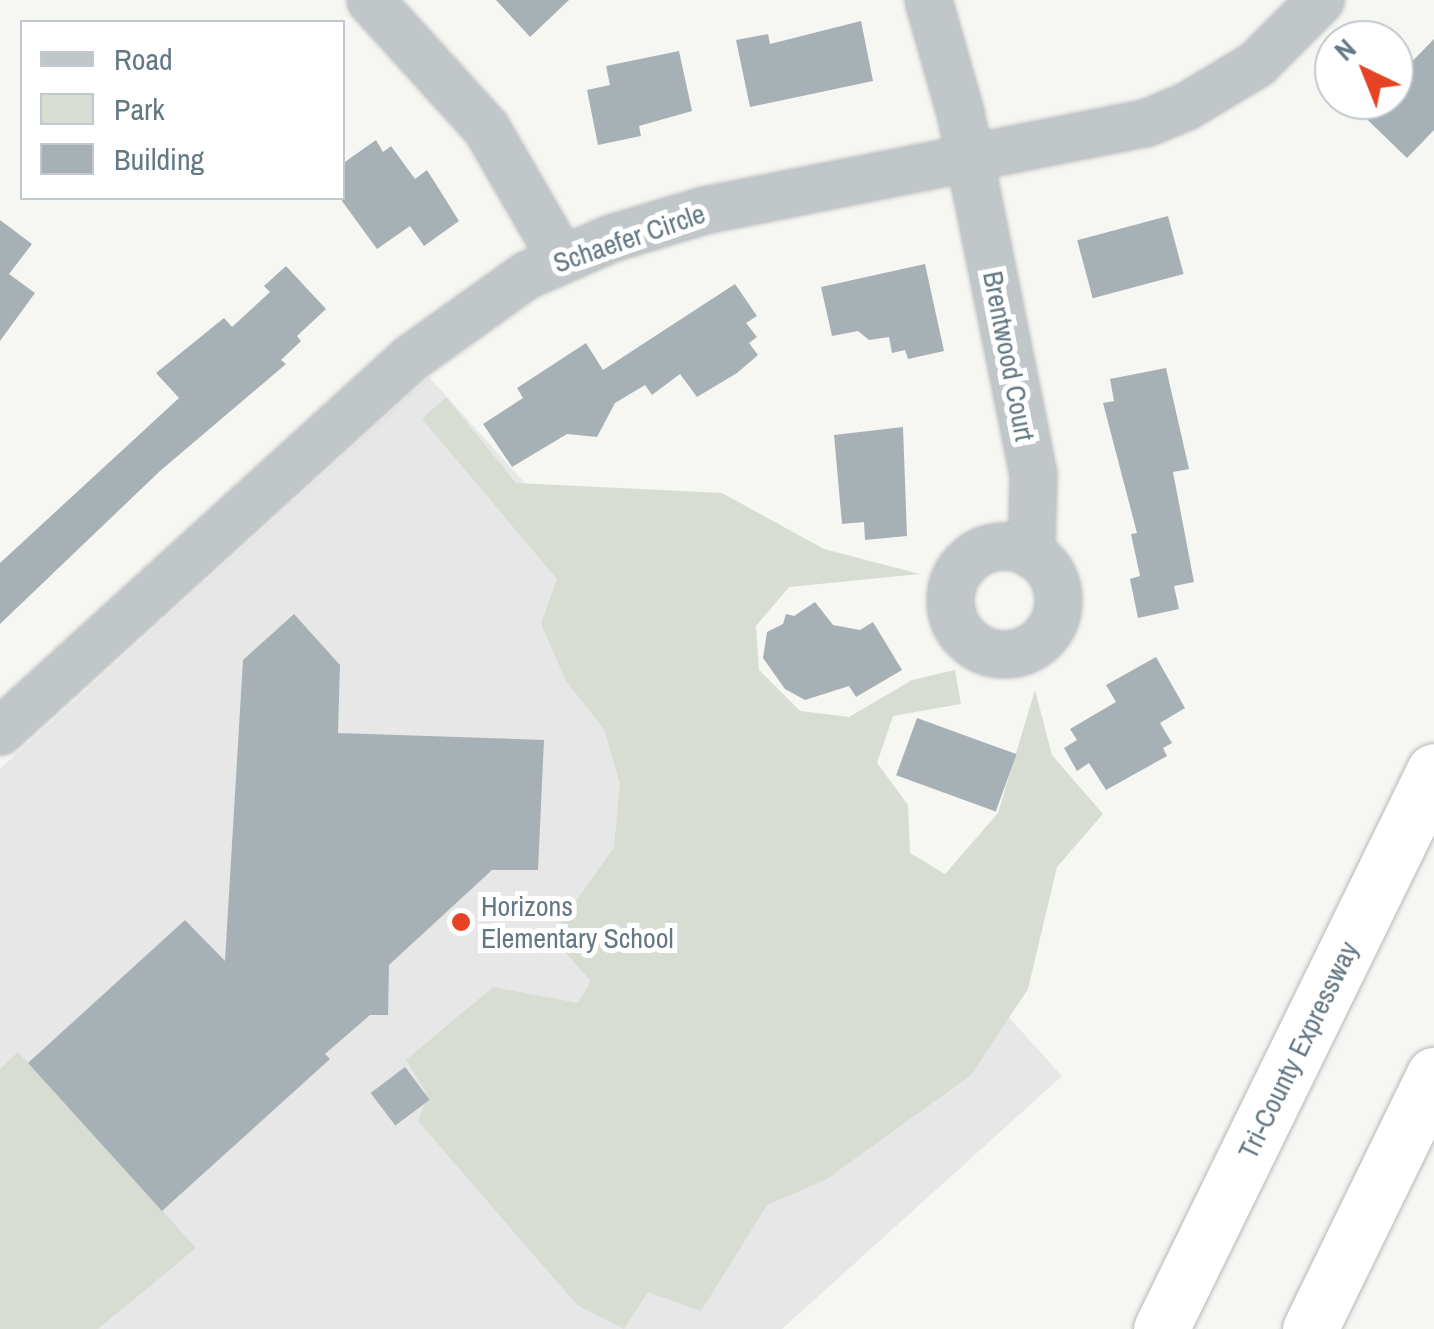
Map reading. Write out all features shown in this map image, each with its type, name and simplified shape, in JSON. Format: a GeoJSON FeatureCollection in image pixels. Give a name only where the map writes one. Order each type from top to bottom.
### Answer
{"type":"FeatureCollection","features":[{"type":"Feature","properties":{"kind":"highway","name":"Tri-County Expressway"},"geometry":{"type":"LineString","coordinates":[[1161,1329],[1434,772]]}},
{"type":"Feature","properties":{"kind":"highway"},"geometry":{"type":"LineString","coordinates":[[1310,1329],[1434,1075]]}},
{"type":"Feature","properties":{"kind":"street"},"geometry":{"type":"LineString","coordinates":[[370,0],[486,128],[561,258]]}},
{"type":"Feature","properties":{"kind":"street","name":"Brentwood Court"},"geometry":{"type":"LineString","coordinates":[[928,0],[970,159],[1033,475],[1031,554]]}},
{"type":"Feature","properties":{"kind":"street","name":"Schaefer Circle"},"geometry":{"type":"LineString","coordinates":[[0,731],[410,358],[483,303],[561,258],[704,210],[1107,132],[1186,106],[1256,64],[1320,0]]}},
{"type":"Feature","properties":{"kind":"shaded area","name":"Horizons Elementary School"},"geometry":{"type":"Polygon","coordinates":[[[429,377],[1062,1076],[782,1329],[0,1329],[0,769],[429,377]]]}},
{"type":"Feature","properties":{"kind":"green space"},"geometry":{"type":"Polygon","coordinates":[[[446,397],[516,483],[722,493],[824,549],[920,574],[789,587],[756,626],[759,670],[800,711],[849,717],[912,680],[955,670],[961,704],[893,716],[877,763],[908,805],[910,853],[945,874],[998,813],[1035,690],[1052,755],[1103,814],[1057,867],[1028,989],[971,1075],[827,1179],[767,1205],[701,1311],[648,1292],[624,1329],[577,1305],[418,1121],[428,1096],[406,1060],[493,987],[578,1003],[591,981],[551,937],[614,847],[620,784],[604,729],[566,681],[541,624],[557,579],[422,419],[446,397]]]}},
{"type":"Feature","properties":{"kind":"green space"},"geometry":{"type":"Polygon","coordinates":[[[18,1052],[196,1248],[98,1329],[0,1329],[0,1069],[18,1052]]]}},
{"type":"Feature","properties":{"kind":"building"},"geometry":{"type":"Polygon","coordinates":[[[496,0],[569,0],[530,37],[496,0]]]}},
{"type":"Feature","properties":{"kind":"building"},"geometry":{"type":"Polygon","coordinates":[[[861,21],[873,81],[750,107],[736,40],[768,34],[770,44],[861,21]]]}},
{"type":"Feature","properties":{"kind":"building"},"geometry":{"type":"Polygon","coordinates":[[[1434,39],[1434,130],[1407,158],[1368,120],[1414,120],[1414,60],[1434,39]]]}},
{"type":"Feature","properties":{"kind":"building"},"geometry":{"type":"Polygon","coordinates":[[[679,51],[692,111],[639,126],[641,136],[598,145],[587,90],[610,85],[606,66],[679,51]]]}},
{"type":"Feature","properties":{"kind":"building"},"geometry":{"type":"Polygon","coordinates":[[[376,140],[383,152],[391,146],[415,179],[427,170],[459,221],[424,246],[410,226],[377,249],[342,201],[345,162],[376,140]]]}},
{"type":"Feature","properties":{"kind":"building"},"geometry":{"type":"Polygon","coordinates":[[[1168,216],[1184,274],[1093,298],[1077,240],[1168,216]]]}},
{"type":"Feature","properties":{"kind":"building"},"geometry":{"type":"Polygon","coordinates":[[[0,220],[32,244],[9,274],[35,293],[0,341],[0,220]]]}},
{"type":"Feature","properties":{"kind":"building"},"geometry":{"type":"Polygon","coordinates":[[[925,264],[944,351],[908,359],[905,350],[892,353],[889,337],[869,340],[858,331],[832,336],[821,287],[925,264]]]}},
{"type":"Feature","properties":{"kind":"building"},"geometry":{"type":"Polygon","coordinates":[[[286,266],[326,309],[297,336],[301,341],[281,360],[286,364],[160,471],[0,624],[0,563],[179,398],[156,373],[224,318],[232,327],[270,292],[264,286],[286,266]]]}},
{"type":"Feature","properties":{"kind":"building"},"geometry":{"type":"Polygon","coordinates":[[[735,284],[757,316],[746,323],[757,337],[749,343],[758,355],[737,373],[697,397],[680,374],[652,395],[645,385],[615,403],[597,437],[567,434],[512,467],[483,424],[523,398],[517,388],[586,343],[603,370],[735,284]]]}},
{"type":"Feature","properties":{"kind":"building"},"geometry":{"type":"Polygon","coordinates":[[[1166,368],[1189,469],[1173,472],[1194,582],[1174,586],[1179,609],[1138,618],[1130,579],[1140,576],[1131,534],[1137,533],[1103,403],[1114,401],[1110,379],[1166,368]]]}},
{"type":"Feature","properties":{"kind":"building"},"geometry":{"type":"Polygon","coordinates":[[[903,427],[907,536],[865,540],[864,522],[842,524],[834,435],[903,427]]]}},
{"type":"Feature","properties":{"kind":"building"},"geometry":{"type":"Polygon","coordinates":[[[815,602],[833,625],[860,630],[873,622],[902,670],[856,697],[849,686],[805,700],[785,689],[763,658],[767,632],[783,624],[786,614],[794,616],[815,602]]]}},
{"type":"Feature","properties":{"kind":"building"},"geometry":{"type":"Polygon","coordinates":[[[294,614],[340,665],[338,733],[544,740],[538,870],[492,870],[389,965],[388,1015],[370,1015],[325,1054],[330,1059],[162,1211],[28,1063],[185,920],[225,961],[243,660],[294,614]]]}},
{"type":"Feature","properties":{"kind":"building"},"geometry":{"type":"Polygon","coordinates":[[[1156,657],[1185,708],[1160,723],[1172,743],[1163,748],[1167,756],[1106,790],[1089,763],[1077,771],[1064,748],[1077,740],[1070,729],[1116,702],[1106,685],[1156,657]]]}},
{"type":"Feature","properties":{"kind":"building"},"geometry":{"type":"Polygon","coordinates":[[[917,718],[1017,754],[996,812],[896,775],[917,718]]]}},
{"type":"Feature","properties":{"kind":"building"},"geometry":{"type":"Polygon","coordinates":[[[405,1067],[430,1100],[395,1126],[371,1093],[405,1067]]]}},
{"type":"Feature","properties":{"kind":"place","name":"Horizons Elementary School"},"geometry":{"type":"Point","coordinates":[461,922]}}]}
